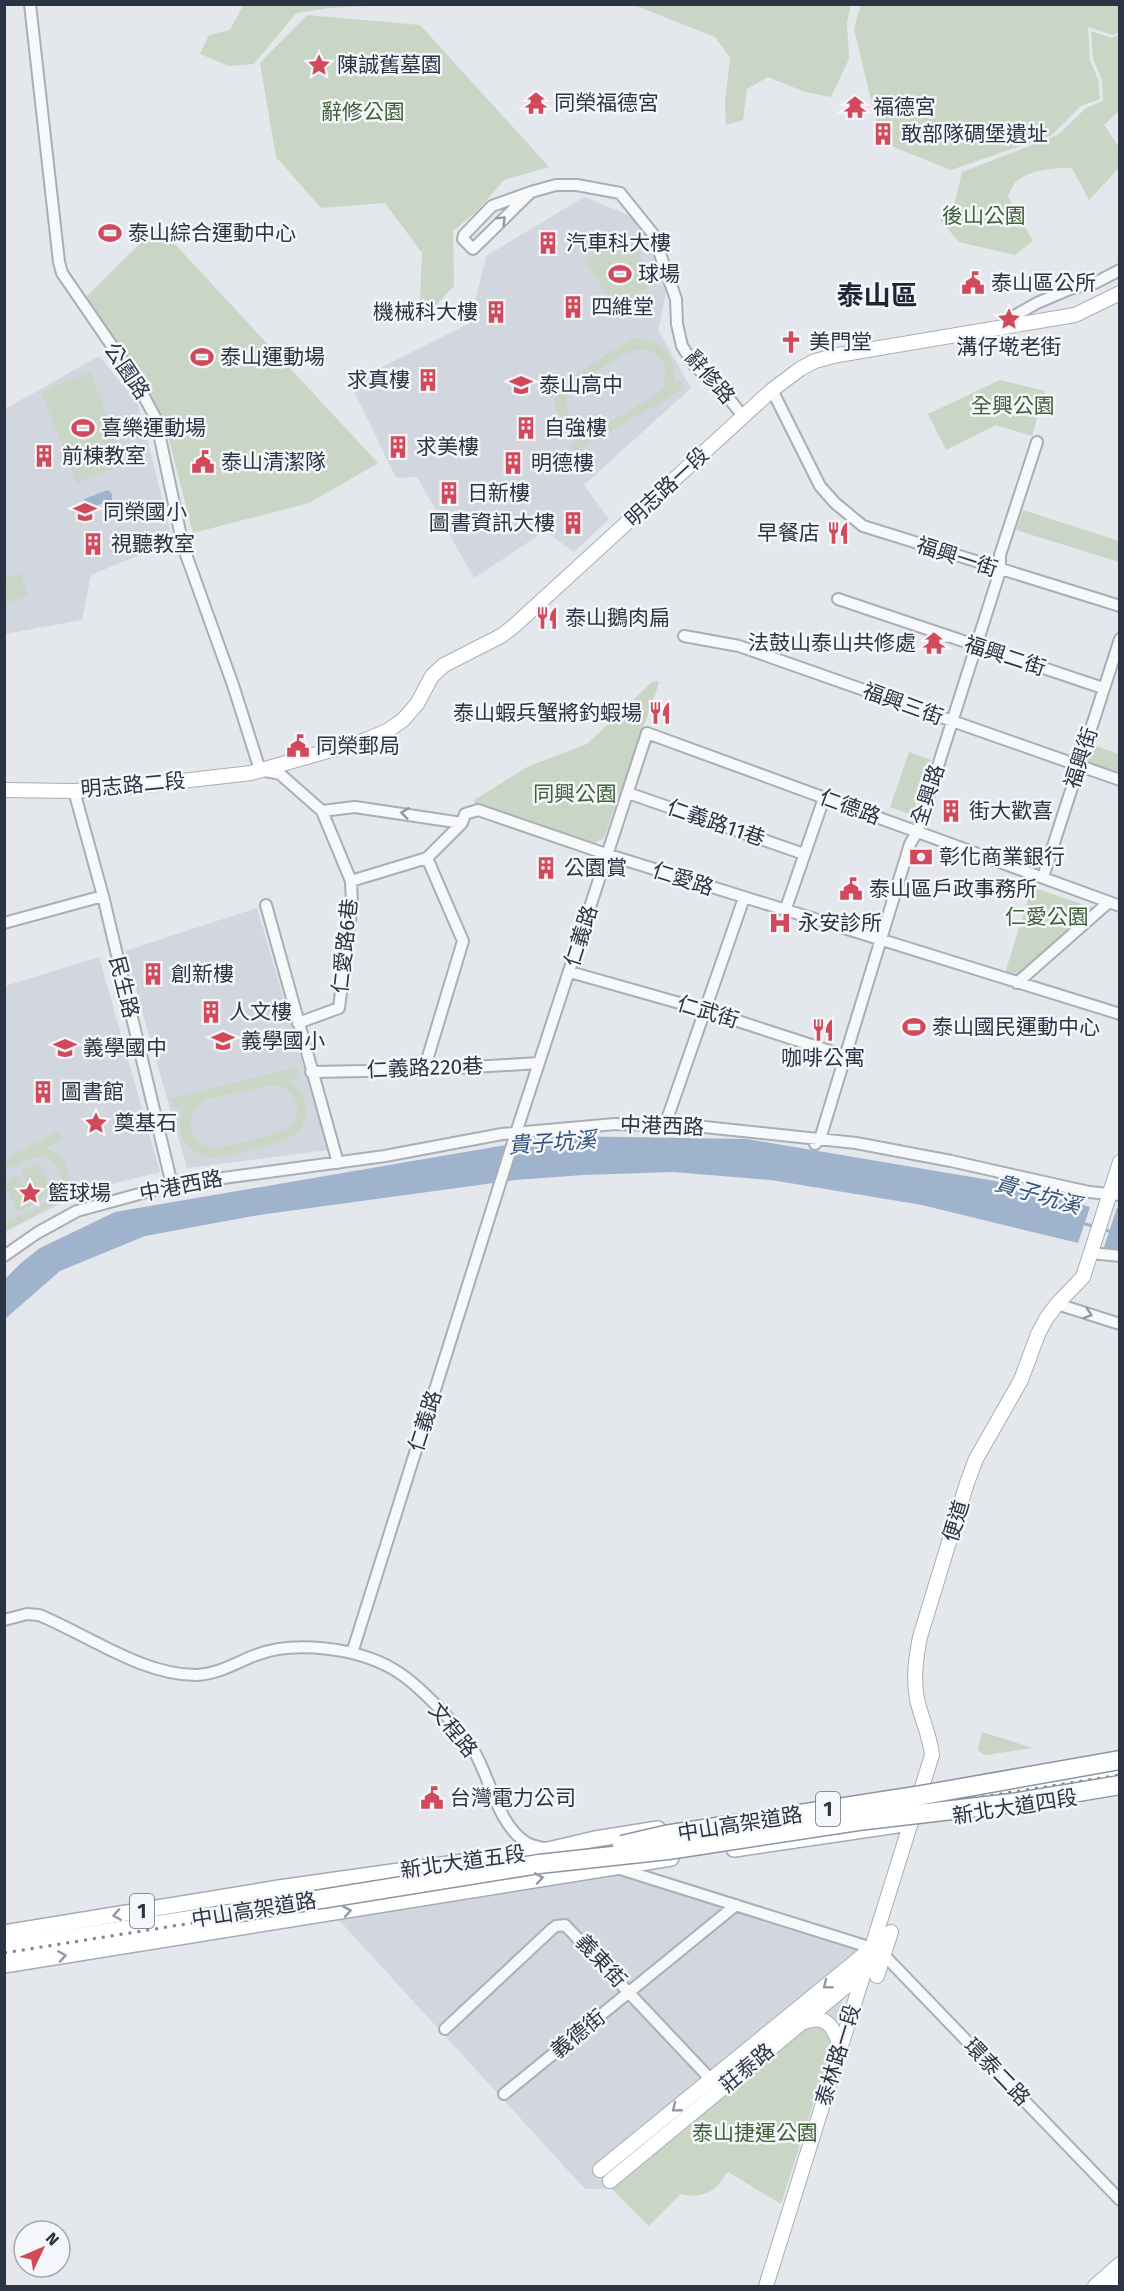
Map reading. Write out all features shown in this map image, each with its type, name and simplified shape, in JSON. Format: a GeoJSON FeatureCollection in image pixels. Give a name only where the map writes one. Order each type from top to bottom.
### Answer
{"type":"FeatureCollection","features":[{"type":"Feature","properties":{"kind":"highway","name":"中山高架道路"},"geometry":{"type":"LineString","coordinates":[[4,1949],[235,1912],[664,1835],[922,1795],[1119,1760]]}},
{"type":"Feature","properties":{"kind":"highway"},"geometry":{"type":"LineString","coordinates":[[910,1823],[927,1795],[1119,1772]]}},
{"type":"Feature","properties":{"kind":"highway","name":"中山高架道路"},"geometry":{"type":"LineString","coordinates":[[543,1857],[668,1850],[858,1821],[1012,1803],[1119,1785]]}},
{"type":"Feature","properties":{"kind":"highway"},"geometry":{"type":"LineString","coordinates":[[1111,2286],[1119,2278]]}},
{"type":"Feature","properties":{"kind":"main road","name":"明志路一段"},"geometry":{"type":"LineString","coordinates":[[260,770],[366,740],[395,726],[417,704],[437,670],[501,636],[523,619],[644,509],[742,415],[800,369],[815,361],[870,349],[1075,315],[1119,293]]}},
{"type":"Feature","properties":{"kind":"main road","name":"明志路二段"},"geometry":{"type":"LineString","coordinates":[[4,790],[74,790],[201,779],[260,770]]}},
{"type":"Feature","properties":{"kind":"main road"},"geometry":{"type":"LineString","coordinates":[[1092,1251],[1111,1198],[1119,1162]]}},
{"type":"Feature","properties":{"kind":"main road","name":"便道"},"geometry":{"type":"LineString","coordinates":[[927,1795],[932,1755],[931,1741],[917,1700],[914,1678],[921,1636],[976,1459],[1020,1380],[1038,1334],[1057,1304],[1083,1277],[1092,1251]]}},
{"type":"Feature","properties":{"kind":"main road","name":"新北大道四段"},"geometry":{"type":"LineString","coordinates":[[927,1795],[1119,1754]]}},
{"type":"Feature","properties":{"kind":"main road","name":"新北大道四段"},"geometry":{"type":"LineString","coordinates":[[910,1823],[1119,1792]]}},
{"type":"Feature","properties":{"kind":"main road","name":"新北大道五段"},"geometry":{"type":"LineString","coordinates":[[4,1933],[309,1884],[543,1857],[594,1839],[744,1815],[927,1795]]}},
{"type":"Feature","properties":{"kind":"main road"},"geometry":{"type":"LineString","coordinates":[[744,1815],[737,1822],[736,1832],[748,1847]]}},
{"type":"Feature","properties":{"kind":"main road","name":"新北大道五段"},"geometry":{"type":"LineString","coordinates":[[4,1965],[612,1867],[910,1823]]}},
{"type":"Feature","properties":{"kind":"main road","name":"泰林路一段"},"geometry":{"type":"LineString","coordinates":[[766,2286],[840,2047],[878,1951],[910,1823]]}},
{"type":"Feature","properties":{"kind":"main road"},"geometry":{"type":"LineString","coordinates":[[307,1917],[322,1910],[325,1903],[322,1896],[309,1884]]}},
{"type":"Feature","properties":{"kind":"main road","name":"泰林路一段"},"geometry":{"type":"LineString","coordinates":[[878,1951],[891,1932]]}},
{"type":"Feature","properties":{"kind":"main road","name":"莊泰路"},"geometry":{"type":"LineString","coordinates":[[610,2181],[716,2084],[878,1951]]}},
{"type":"Feature","properties":{"kind":"main road","name":"莊泰路"},"geometry":{"type":"LineString","coordinates":[[600,2170],[870,1974]]}},
{"type":"Feature","properties":{"kind":"main road"},"geometry":{"type":"LineString","coordinates":[[800,2024],[811,2019],[819,2019],[830,2024],[836,2031],[840,2047]]}},
{"type":"Feature","properties":{"kind":"main road"},"geometry":{"type":"LineString","coordinates":[[1095,2286],[1119,2264]]}},
{"type":"Feature","properties":{"kind":"street","name":"公園路"},"geometry":{"type":"LineString","coordinates":[[30,4],[59,262],[67,282],[134,378],[156,419],[183,546],[233,685],[260,770]]}},
{"type":"Feature","properties":{"kind":"street","name":"辭修路"},"geometry":{"type":"LineString","coordinates":[[531,192],[473,249],[463,239],[464,235],[492,206],[531,192],[556,185],[578,185],[620,193],[653,234],[676,299],[677,324],[682,346],[694,365],[727,396],[742,415]]}},
{"type":"Feature","properties":{"kind":"street"},"geometry":{"type":"LineString","coordinates":[[1003,326],[1009,319],[1037,303],[1070,289],[1095,283],[1119,270]]}},
{"type":"Feature","properties":{"kind":"street","name":"福興一街"},"geometry":{"type":"LineString","coordinates":[[772,390],[820,486],[835,503],[863,526],[1000,571],[1119,606]]}},
{"type":"Feature","properties":{"kind":"street","name":"全興路"},"geometry":{"type":"LineString","coordinates":[[817,1142],[910,844],[917,832],[1000,571],[1000,555],[1037,442]]}},
{"type":"Feature","properties":{"kind":"street","name":"福興二街"},"geometry":{"type":"LineString","coordinates":[[838,599],[1103,688]]}},
{"type":"Feature","properties":{"kind":"street","name":"福興三街"},"geometry":{"type":"LineString","coordinates":[[684,636],[739,646],[1119,780]]}},
{"type":"Feature","properties":{"kind":"street","name":"福興街"},"geometry":{"type":"LineString","coordinates":[[1043,877],[1119,639]]}},
{"type":"Feature","properties":{"kind":"street","name":"仁德路"},"geometry":{"type":"LineString","coordinates":[[647,733],[1114,904]]}},
{"type":"Feature","properties":{"kind":"street","name":"仁義路"},"geometry":{"type":"LineString","coordinates":[[352,1653],[498,1189],[647,733]]}},
{"type":"Feature","properties":{"kind":"street"},"geometry":{"type":"LineString","coordinates":[[260,770],[280,774],[322,811],[355,807],[462,823]]}},
{"type":"Feature","properties":{"kind":"street","name":"民生路"},"geometry":{"type":"LineString","coordinates":[[74,790],[172,1185]]}},
{"type":"Feature","properties":{"kind":"street","name":"仁義路11巷"},"geometry":{"type":"LineString","coordinates":[[628,793],[804,854]]}},
{"type":"Feature","properties":{"kind":"street"},"geometry":{"type":"LineString","coordinates":[[785,911],[824,798]]}},
{"type":"Feature","properties":{"kind":"street","name":"仁愛路"},"geometry":{"type":"LineString","coordinates":[[462,823],[465,814],[478,810],[744,898],[1119,1014]]}},
{"type":"Feature","properties":{"kind":"street","name":"仁愛路6巷"},"geometry":{"type":"LineString","coordinates":[[298,1023],[339,1008],[352,904],[351,881],[322,811]]}},
{"type":"Feature","properties":{"kind":"street"},"geometry":{"type":"LineString","coordinates":[[351,881],[427,858],[462,823]]}},
{"type":"Feature","properties":{"kind":"street"},"geometry":{"type":"LineString","coordinates":[[424,1070],[463,941],[427,858]]}},
{"type":"Feature","properties":{"kind":"street"},"geometry":{"type":"LineString","coordinates":[[4,922],[102,896]]}},
{"type":"Feature","properties":{"kind":"street"},"geometry":{"type":"LineString","coordinates":[[665,1125],[744,898]]}},
{"type":"Feature","properties":{"kind":"street"},"geometry":{"type":"LineString","coordinates":[[1017,983],[1114,904]]}},
{"type":"Feature","properties":{"kind":"street"},"geometry":{"type":"LineString","coordinates":[[266,905],[338,1163]]}},
{"type":"Feature","properties":{"kind":"street","name":"仁武街"},"geometry":{"type":"LineString","coordinates":[[570,972],[704,1010],[845,1056]]}},
{"type":"Feature","properties":{"kind":"street","name":"仁義路220巷"},"geometry":{"type":"LineString","coordinates":[[311,1072],[424,1070],[539,1063]]}},
{"type":"Feature","properties":{"kind":"street","name":"中港西路"},"geometry":{"type":"LineString","coordinates":[[4,1256],[37,1233],[77,1212],[172,1185],[615,1124],[695,1126],[817,1142],[856,1143],[930,1157],[1111,1198]]}},
{"type":"Feature","properties":{"kind":"street"},"geometry":{"type":"LineString","coordinates":[[1092,1251],[1119,1256]]}},
{"type":"Feature","properties":{"kind":"street"},"geometry":{"type":"LineString","coordinates":[[1057,1304],[1119,1324]]}},
{"type":"Feature","properties":{"kind":"street","name":"文程路"},"geometry":{"type":"LineString","coordinates":[[4,1620],[27,1614],[39,1615],[157,1668],[195,1675],[216,1673],[255,1655],[283,1648],[334,1650],[369,1657],[393,1669],[417,1687],[457,1730],[475,1753],[503,1814],[513,1830],[543,1857],[612,1867],[878,1951]]}},
{"type":"Feature","properties":{"kind":"street","name":"義德街"},"geometry":{"type":"LineString","coordinates":[[504,2094],[736,1905]]}},
{"type":"Feature","properties":{"kind":"street","name":"義東街"},"geometry":{"type":"LineString","coordinates":[[445,2029],[552,1929],[561,1925],[570,1928],[716,2084]]}},
{"type":"Feature","properties":{"kind":"street","name":"環泰二路"},"geometry":{"type":"LineString","coordinates":[[878,1951],[1119,2200]]}},
{"type":"Feature","properties":{"kind":"shaded area","name":"泰山高中"},"geometry":{"type":"Polygon","coordinates":[[[584,197],[636,218],[668,284],[658,330],[691,388],[584,485],[609,519],[574,552],[545,531],[474,578],[417,477],[396,478],[350,383],[470,323],[486,256],[584,197]]]}},
{"type":"Feature","properties":{"kind":"shaded area","name":"同榮國小"},"geometry":{"type":"Polygon","coordinates":[[[99,356],[138,404],[173,541],[91,575],[82,620],[5,634],[5,409],[99,356]]]}},
{"type":"Feature","properties":{"kind":"shaded area","name":"義學國小"},"geometry":{"type":"Polygon","coordinates":[[[257,908],[328,1150],[187,1168],[125,951],[257,908]]]}},
{"type":"Feature","properties":{"kind":"shaded area","name":"義學國中"},"geometry":{"type":"Polygon","coordinates":[[[99,957],[160,1172],[87,1190],[5,1232],[5,986],[99,957]]]}},
{"type":"Feature","properties":{"kind":"shaded area"},"geometry":{"type":"Polygon","coordinates":[[[640,1868],[859,1937],[833,2037],[806,2027],[612,2189],[585,2189],[337,1918],[640,1868]]]}},
{"type":"Feature","properties":{"kind":"green space"},"geometry":{"type":"Polygon","coordinates":[[[244,4],[386,5],[330,8],[296,13],[254,64],[229,66],[200,54],[209,35],[230,30],[244,4]]]}},
{"type":"Feature","properties":{"kind":"green space"},"geometry":{"type":"Polygon","coordinates":[[[861,4],[1119,5],[1119,32],[1113,35],[1088,27],[1090,61],[1098,79],[1100,99],[1081,106],[1052,135],[951,170],[881,142],[854,29],[861,4]]]}},
{"type":"Feature","properties":{"kind":"green space"},"geometry":{"type":"Polygon","coordinates":[[[634,5],[851,5],[847,21],[849,59],[831,97],[805,92],[768,77],[747,89],[743,120],[726,125],[725,101],[730,58],[715,37],[634,5]]]}},
{"type":"Feature","properties":{"kind":"green space","name":"辭修公園"},"geometry":{"type":"Polygon","coordinates":[[[307,15],[420,25],[549,167],[504,180],[477,211],[453,231],[454,286],[431,311],[420,300],[422,253],[385,203],[321,208],[276,157],[260,63],[307,15]]]}},
{"type":"Feature","properties":{"kind":"green space","name":"後山公園"},"geometry":{"type":"Polygon","coordinates":[[[1091,31],[1112,38],[1119,34],[1119,111],[1104,125],[1119,147],[1119,168],[1089,200],[1072,168],[1034,172],[1015,183],[1008,196],[1033,241],[1015,255],[959,242],[941,221],[943,211],[954,206],[962,172],[1058,135],[1086,108],[1103,101],[1102,80],[1093,59],[1091,31]]]}},
{"type":"Feature","properties":{"kind":"green space","name":"泰山運動場"},"geometry":{"type":"Polygon","coordinates":[[[158,226],[378,463],[309,503],[193,533],[163,417],[86,297],[158,226]]]}},
{"type":"Feature","properties":{"kind":"green space","name":"球場"},"geometry":{"type":"Polygon","coordinates":[[[629,234],[642,260],[649,287],[615,308],[585,260],[629,234]]]}},
{"type":"Feature","properties":{"kind":"green space"},"geometry":{"type":"Polygon","coordinates":[[[635,338],[654,343],[667,352],[674,365],[673,384],[680,381],[684,389],[574,452],[570,445],[581,439],[565,428],[556,412],[557,395],[562,387],[580,371],[635,338]],[[633,350],[574,384],[567,396],[566,406],[577,428],[589,431],[599,428],[658,394],[664,387],[666,366],[653,351],[633,350]]]}},
{"type":"Feature","properties":{"kind":"green space","name":"喜樂運動場"},"geometry":{"type":"Polygon","coordinates":[[[90,372],[125,464],[77,483],[41,392],[90,372]]]}},
{"type":"Feature","properties":{"kind":"green space","name":"全興公園"},"geometry":{"type":"Polygon","coordinates":[[[1000,380],[1045,391],[1032,436],[996,425],[946,450],[928,414],[1000,380]]]}},
{"type":"Feature","properties":{"kind":"green space"},"geometry":{"type":"Polygon","coordinates":[[[1023,510],[1119,541],[1119,562],[1016,530],[1023,510]]]}},
{"type":"Feature","properties":{"kind":"green space"},"geometry":{"type":"Polygon","coordinates":[[[20,573],[29,595],[5,605],[5,579],[20,573]]]}},
{"type":"Feature","properties":{"kind":"green space","name":"同興公園"},"geometry":{"type":"Polygon","coordinates":[[[659,682],[657,689],[604,838],[594,843],[476,807],[474,800],[529,766],[587,744],[651,683],[659,682]]]}},
{"type":"Feature","properties":{"kind":"green space"},"geometry":{"type":"Polygon","coordinates":[[[1093,745],[1119,754],[1119,774],[1087,763],[1093,745]]]}},
{"type":"Feature","properties":{"kind":"green space"},"geometry":{"type":"Polygon","coordinates":[[[909,752],[931,760],[912,815],[890,807],[909,752]]]}},
{"type":"Feature","properties":{"kind":"green space","name":"仁愛公園"},"geometry":{"type":"Polygon","coordinates":[[[1032,887],[1093,908],[1017,977],[1005,973],[1032,887]]]}},
{"type":"Feature","properties":{"kind":"green space"},"geometry":{"type":"Polygon","coordinates":[[[297,1067],[300,1077],[289,1080],[299,1088],[303,1095],[306,1114],[301,1127],[290,1137],[216,1158],[197,1152],[184,1140],[180,1124],[186,1105],[174,1108],[171,1099],[297,1067]],[[278,1085],[204,1100],[197,1106],[190,1121],[193,1135],[204,1146],[220,1148],[290,1127],[297,1113],[295,1098],[285,1088],[278,1085]]]}},
{"type":"Feature","properties":{"kind":"green space"},"geometry":{"type":"Polygon","coordinates":[[[59,1131],[63,1139],[46,1148],[60,1157],[67,1169],[68,1183],[63,1199],[5,1232],[5,1223],[51,1199],[60,1189],[61,1178],[55,1163],[49,1158],[27,1160],[5,1171],[5,1159],[59,1131]]]}},
{"type":"Feature","properties":{"kind":"green space"},"geometry":{"type":"Polygon","coordinates":[[[38,1163],[53,1192],[36,1201],[21,1172],[38,1163]]]}},
{"type":"Feature","properties":{"kind":"green space"},"geometry":{"type":"Polygon","coordinates":[[[18,1175],[33,1204],[18,1212],[4,1183],[18,1175]]]}},
{"type":"Feature","properties":{"kind":"green space"},"geometry":{"type":"Polygon","coordinates":[[[982,1732],[1033,1748],[985,1755],[978,1749],[982,1732]]]}},
{"type":"Feature","properties":{"kind":"green space","name":"泰山捷運公園"},"geometry":{"type":"Polygon","coordinates":[[[821,2024],[833,2037],[832,2045],[781,2204],[728,2172],[715,2188],[706,2193],[691,2196],[681,2194],[649,2226],[612,2189],[806,2027],[821,2024]]]}},
{"type":"Feature","properties":{"kind":"water"},"geometry":{"type":"Polygon","coordinates":[[[108,490],[112,494],[112,500],[87,509],[84,499],[108,490]]]}},
{"type":"Feature","properties":{"kind":"water"},"geometry":{"type":"Polygon","coordinates":[[[558,1136],[747,1139],[1001,1182],[1090,1207],[1078,1243],[922,1205],[771,1180],[673,1172],[515,1180],[259,1215],[145,1236],[60,1271],[5,1319],[5,1279],[21,1263],[40,1248],[115,1212],[558,1136]]]}},
{"type":"Feature","properties":{"kind":"water"},"geometry":{"type":"Polygon","coordinates":[[[1117,1208],[1119,1208],[1119,1251],[1103,1250],[1117,1208]]]}},
{"type":"Feature","properties":{"kind":"waterway","name":"貴子坑溪"},"geometry":{"type":"LineString","coordinates":[[1082,1223],[1096,1227]]}},
{"type":"Feature","properties":{"kind":"waterway","name":"貴子坑溪"},"geometry":{"type":"LineString","coordinates":[[1102,1229],[1120,1234]]}},
{"type":"Feature","properties":{"kind":"railway"},"geometry":{"type":"LineString","coordinates":[[4,1953],[1120,1775]]}},
{"type":"Feature","properties":{"kind":"place","name":"陳誠舊墓園"},"geometry":{"type":"Point","coordinates":[319,65]}},
{"type":"Feature","properties":{"kind":"place","name":"同榮福德宮"},"geometry":{"type":"Point","coordinates":[536,103]}},
{"type":"Feature","properties":{"kind":"place","name":"福德宮"},"geometry":{"type":"Point","coordinates":[855,107]}},
{"type":"Feature","properties":{"kind":"place","name":"敢部隊碉堡遺址"},"geometry":{"type":"Point","coordinates":[883,134]}},
{"type":"Feature","properties":{"kind":"place","name":"泰山綜合運動中心"},"geometry":{"type":"Point","coordinates":[110,233]}},
{"type":"Feature","properties":{"kind":"place","name":"汽車科大樓"},"geometry":{"type":"Point","coordinates":[548,243]}},
{"type":"Feature","properties":{"kind":"place","name":"球場"},"geometry":{"type":"Point","coordinates":[620,274]}},
{"type":"Feature","properties":{"kind":"place","name":"泰山區公所"},"geometry":{"type":"Point","coordinates":[973,283]}},
{"type":"Feature","properties":{"kind":"place","name":"四維堂"},"geometry":{"type":"Point","coordinates":[573,307]}},
{"type":"Feature","properties":{"kind":"place","name":"機械科大樓"},"geometry":{"type":"Point","coordinates":[496,312]}},
{"type":"Feature","properties":{"kind":"place","name":"溝仔墘老街"},"geometry":{"type":"Point","coordinates":[1009,319]}},
{"type":"Feature","properties":{"kind":"place","name":"美門堂"},"geometry":{"type":"Point","coordinates":[791,342]}},
{"type":"Feature","properties":{"kind":"place","name":"泰山運動場"},"geometry":{"type":"Point","coordinates":[202,357]}},
{"type":"Feature","properties":{"kind":"place","name":"求真樓"},"geometry":{"type":"Point","coordinates":[428,380]}},
{"type":"Feature","properties":{"kind":"place","name":"泰山高中"},"geometry":{"type":"Point","coordinates":[521,385]}},
{"type":"Feature","properties":{"kind":"place","name":"喜樂運動場"},"geometry":{"type":"Point","coordinates":[83,428]}},
{"type":"Feature","properties":{"kind":"place","name":"自強樓"},"geometry":{"type":"Point","coordinates":[526,428]}},
{"type":"Feature","properties":{"kind":"place","name":"求美樓"},"geometry":{"type":"Point","coordinates":[398,447]}},
{"type":"Feature","properties":{"kind":"place","name":"前棟教室"},"geometry":{"type":"Point","coordinates":[44,456]}},
{"type":"Feature","properties":{"kind":"place","name":"泰山清潔隊"},"geometry":{"type":"Point","coordinates":[203,462]}},
{"type":"Feature","properties":{"kind":"place","name":"明德樓"},"geometry":{"type":"Point","coordinates":[513,463]}},
{"type":"Feature","properties":{"kind":"place","name":"日新樓"},"geometry":{"type":"Point","coordinates":[449,493]}},
{"type":"Feature","properties":{"kind":"place","name":"同榮國小"},"geometry":{"type":"Point","coordinates":[85,512]}},
{"type":"Feature","properties":{"kind":"place","name":"圖書資訊大樓"},"geometry":{"type":"Point","coordinates":[573,523]}},
{"type":"Feature","properties":{"kind":"place","name":"早餐店"},"geometry":{"type":"Point","coordinates":[838,533]}},
{"type":"Feature","properties":{"kind":"place","name":"視聽教室"},"geometry":{"type":"Point","coordinates":[93,544]}},
{"type":"Feature","properties":{"kind":"place","name":"泰山鵝肉扁"},"geometry":{"type":"Point","coordinates":[547,618]}},
{"type":"Feature","properties":{"kind":"place","name":"法鼓山泰山共修處"},"geometry":{"type":"Point","coordinates":[934,643]}},
{"type":"Feature","properties":{"kind":"place","name":"泰山蝦兵蟹將釣蝦場"},"geometry":{"type":"Point","coordinates":[660,713]}},
{"type":"Feature","properties":{"kind":"place","name":"同榮郵局"},"geometry":{"type":"Point","coordinates":[298,746]}},
{"type":"Feature","properties":{"kind":"place","name":"街大歡喜"},"geometry":{"type":"Point","coordinates":[951,811]}},
{"type":"Feature","properties":{"kind":"place","name":"彰化商業銀行"},"geometry":{"type":"Point","coordinates":[921,857]}},
{"type":"Feature","properties":{"kind":"place","name":"公園賞"},"geometry":{"type":"Point","coordinates":[546,868]}},
{"type":"Feature","properties":{"kind":"place","name":"泰山區戶政事務所"},"geometry":{"type":"Point","coordinates":[851,889]}},
{"type":"Feature","properties":{"kind":"place","name":"永安診所"},"geometry":{"type":"Point","coordinates":[780,923]}},
{"type":"Feature","properties":{"kind":"place","name":"創新樓"},"geometry":{"type":"Point","coordinates":[153,974]}},
{"type":"Feature","properties":{"kind":"place","name":"人文樓"},"geometry":{"type":"Point","coordinates":[211,1012]}},
{"type":"Feature","properties":{"kind":"place","name":"泰山國民運動中心"},"geometry":{"type":"Point","coordinates":[914,1027]}},
{"type":"Feature","properties":{"kind":"place","name":"咖啡公寓"},"geometry":{"type":"Point","coordinates":[823,1030]}},
{"type":"Feature","properties":{"kind":"place","name":"義學國小"},"geometry":{"type":"Point","coordinates":[223,1041]}},
{"type":"Feature","properties":{"kind":"place","name":"義學國中"},"geometry":{"type":"Point","coordinates":[65,1048]}},
{"type":"Feature","properties":{"kind":"place","name":"圖書館"},"geometry":{"type":"Point","coordinates":[43,1092]}},
{"type":"Feature","properties":{"kind":"place","name":"奠基石"},"geometry":{"type":"Point","coordinates":[96,1123]}},
{"type":"Feature","properties":{"kind":"place","name":"籃球場"},"geometry":{"type":"Point","coordinates":[30,1193]}},
{"type":"Feature","properties":{"kind":"place","name":"台灣電力公司"},"geometry":{"type":"Point","coordinates":[432,1798]}},
{"type":"Feature","properties":{"kind":"district","name":"泰山區"},"geometry":{"type":"Point","coordinates":[877,296]}}]}
